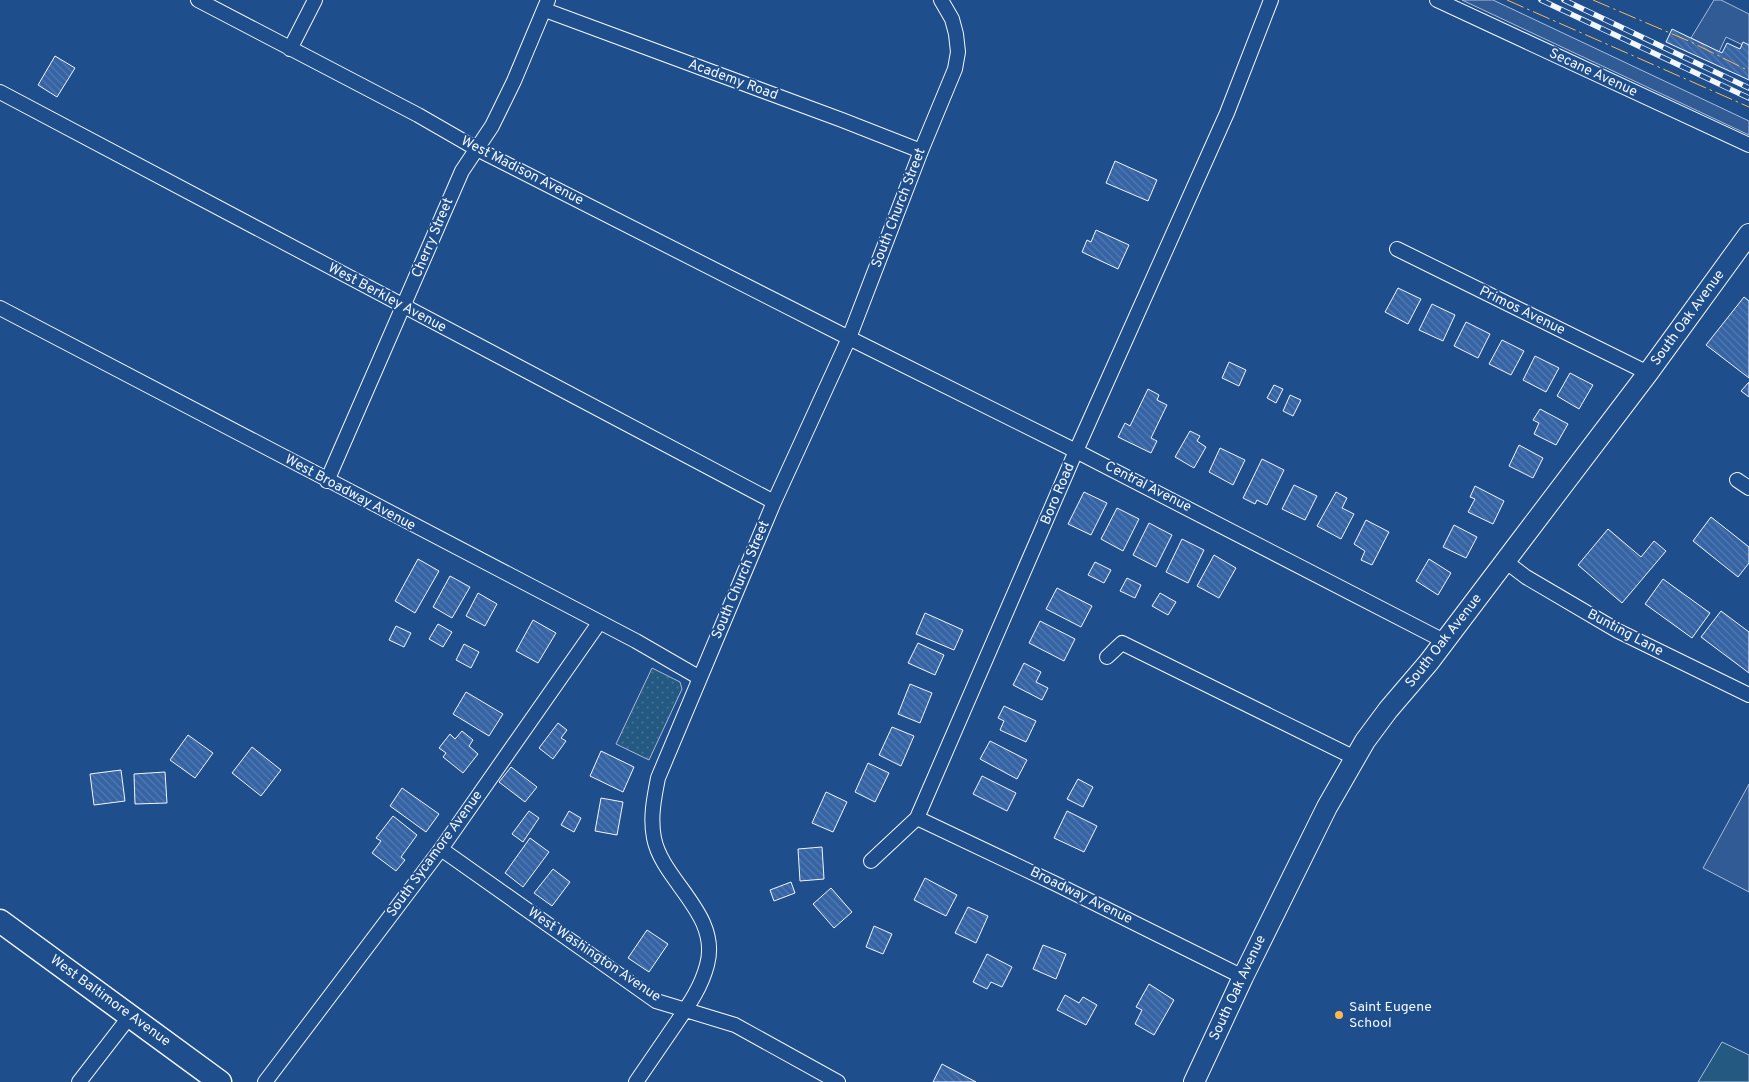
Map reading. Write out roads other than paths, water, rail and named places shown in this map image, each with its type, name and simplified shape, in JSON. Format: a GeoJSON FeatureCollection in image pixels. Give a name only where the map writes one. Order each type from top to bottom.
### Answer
{"type":"FeatureCollection","features":[{"type":"Feature","properties":{"kind":"main road","name":"South Oak Avenue"},"geometry":{"type":"LineString","coordinates":[[1194,1082],[1243,977],[1327,807],[1365,741],[1444,642],[1648,373],[1749,234]]}},
{"type":"Feature","properties":{"kind":"main road","name":"West Baltimore Avenue"},"geometry":{"type":"LineString","coordinates":[[4,926],[220,1082]]}},
{"type":"Feature","properties":{"kind":"street","name":"West Madison Avenue"},"geometry":{"type":"LineString","coordinates":[[198,0],[418,115],[476,149],[849,338]]}},
{"type":"Feature","properties":{"kind":"street"},"geometry":{"type":"LineString","coordinates":[[290,49],[315,0]]}},
{"type":"Feature","properties":{"kind":"street","name":"South Church Street"},"geometry":{"type":"LineString","coordinates":[[636,1082],[700,988],[708,964],[709,952],[705,926],[698,912],[660,857],[654,840],[652,820],[658,778],[774,502],[849,338],[921,151],[955,69],[958,52],[956,34],[952,18],[941,0]]}},
{"type":"Feature","properties":{"kind":"street","name":"Boro Road"},"geometry":{"type":"LineString","coordinates":[[871,861],[917,818],[1076,450],[1227,113],[1272,0]]}},
{"type":"Feature","properties":{"kind":"street","name":"Secane Avenue"},"geometry":{"type":"LineString","coordinates":[[1436,0],[1749,145]]}},
{"type":"Feature","properties":{"kind":"street","name":"Cherry Street"},"geometry":{"type":"LineString","coordinates":[[327,481],[462,171],[492,126],[547,5]]}},
{"type":"Feature","properties":{"kind":"street","name":"Academy Road"},"geometry":{"type":"LineString","coordinates":[[547,5],[921,151]]}},
{"type":"Feature","properties":{"kind":"street","name":"West Berkley Avenue"},"geometry":{"type":"LineString","coordinates":[[0,92],[774,502]]}},
{"type":"Feature","properties":{"kind":"street","name":"Primos Avenue"},"geometry":{"type":"LineString","coordinates":[[1397,249],[1648,373]]}},
{"type":"Feature","properties":{"kind":"street","name":"West Broadway Avenue"},"geometry":{"type":"LineString","coordinates":[[0,308],[327,481],[636,641],[700,678]]}},
{"type":"Feature","properties":{"kind":"street","name":"Central Avenue"},"geometry":{"type":"LineString","coordinates":[[849,338],[1076,450],[1444,642]]}},
{"type":"Feature","properties":{"kind":"street"},"geometry":{"type":"LineString","coordinates":[[1737,480],[1749,488]]}},
{"type":"Feature","properties":{"kind":"street","name":"Bunting Lane"},"geometry":{"type":"LineString","coordinates":[[1505,561],[1526,577],[1618,631],[1749,695]]}},
{"type":"Feature","properties":{"kind":"street","name":"South Sycamore Avenue"},"geometry":{"type":"LineString","coordinates":[[265,1082],[441,849],[599,623]]}},
{"type":"Feature","properties":{"kind":"street"},"geometry":{"type":"LineString","coordinates":[[1107,657],[1122,643],[1355,758]]}},
{"type":"Feature","properties":{"kind":"street","name":"Broadway Avenue"},"geometry":{"type":"LineString","coordinates":[[917,818],[1056,884],[1243,977]]}},
{"type":"Feature","properties":{"kind":"street","name":"West Washington Avenue"},"geometry":{"type":"LineString","coordinates":[[441,849],[656,1001],[736,1025],[838,1082]]}},
{"type":"Feature","properties":{"kind":"street"},"geometry":{"type":"LineString","coordinates":[[79,1082],[130,1016]]}},
{"type":"Feature","properties":{"kind":"railway"},"geometry":{"type":"LineString","coordinates":[[1541,0],[1749,98]]}},
{"type":"Feature","properties":{"kind":"railway"},"geometry":{"type":"LineString","coordinates":[[1564,0],[1749,88]]}},
{"type":"Feature","properties":{"kind":"place","name":"Saint Eugene School"},"geometry":{"type":"Point","coordinates":[1339,1015]}}]}
